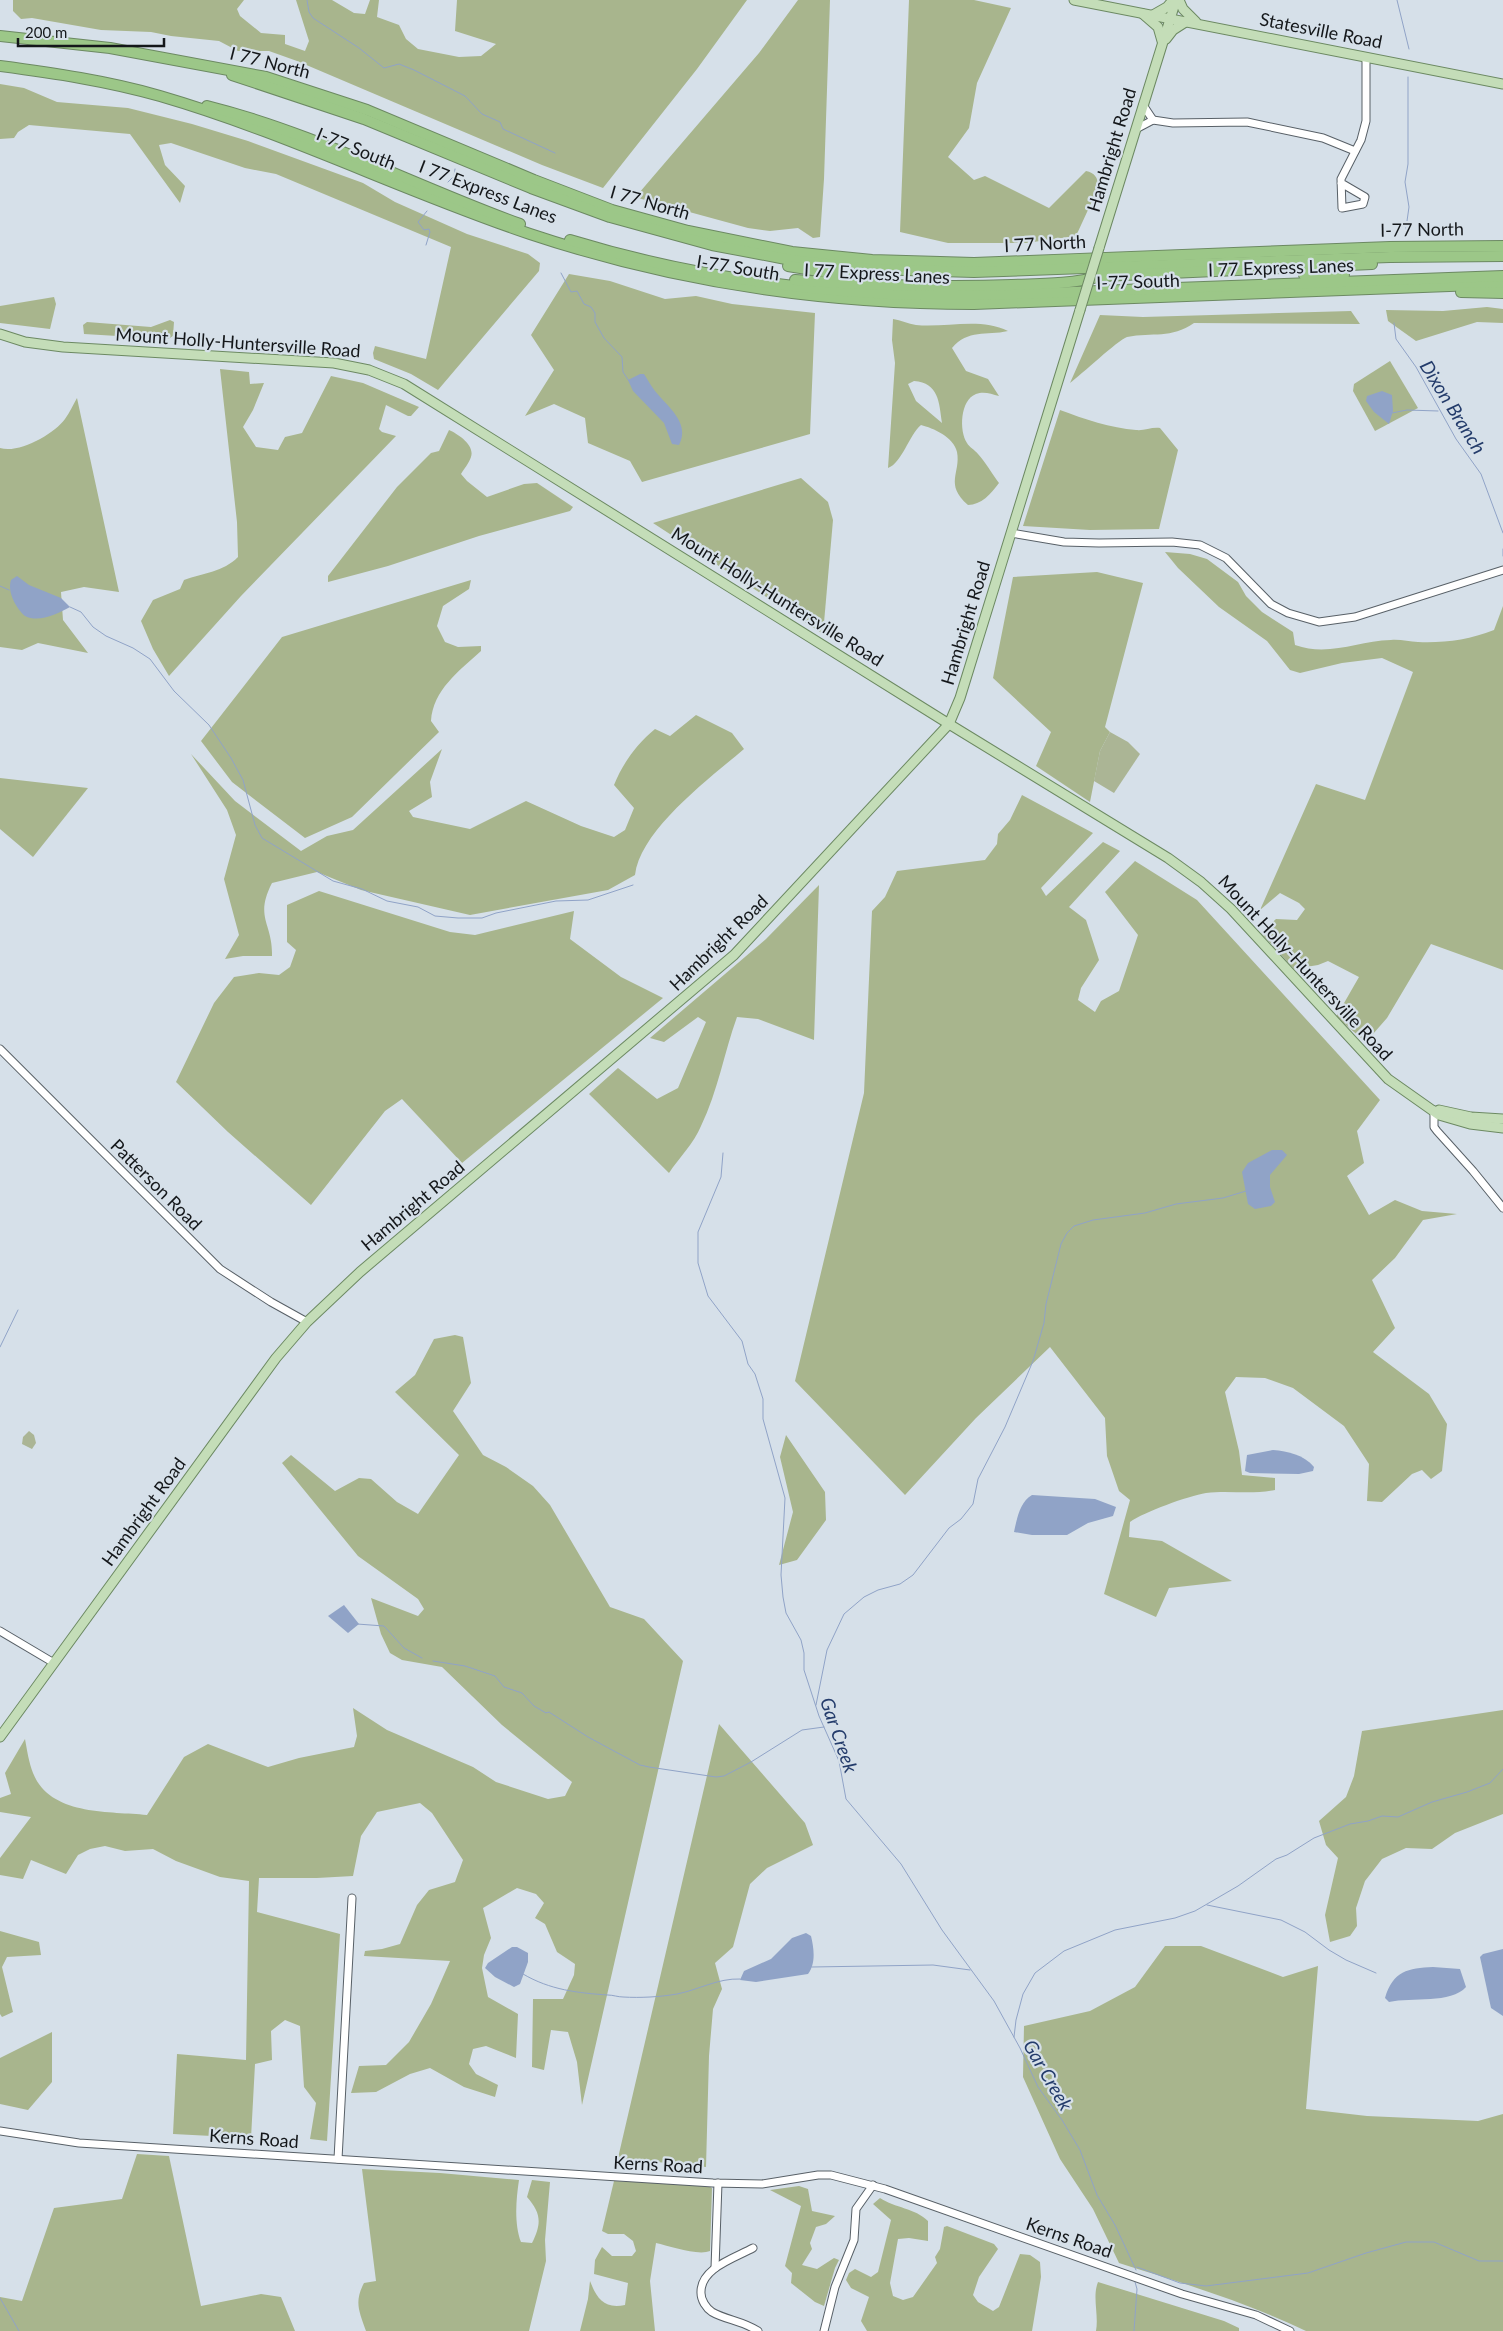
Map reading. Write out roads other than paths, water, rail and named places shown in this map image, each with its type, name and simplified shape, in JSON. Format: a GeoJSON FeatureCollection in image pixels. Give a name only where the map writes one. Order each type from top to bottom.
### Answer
{"type":"FeatureCollection","features":[{"type":"Feature","properties":{"kind":"highway","name":"I 77 North"},"geometry":{"type":"LineString","coordinates":[[0,36],[101,46],[266,77],[342,101],[612,210],[688,231],[775,249],[872,260],[950,264],[1342,249]]}},
{"type":"Feature","properties":{"kind":"highway","name":"I 77 Express Lanes"},"geometry":{"type":"LineString","coordinates":[[188,62],[364,119],[585,208],[635,225],[712,246],[818,264],[924,272],[1331,275]]}},
{"type":"Feature","properties":{"kind":"highway","name":"I-77 South"},"geometry":{"type":"LineString","coordinates":[[0,66],[69,76],[160,96],[290,140],[447,204],[546,239],[631,264],[736,286],[842,298],[950,304],[1331,275],[1364,282],[1440,286],[1503,284]]}},
{"type":"Feature","properties":{"kind":"highway","name":"I 77 Express Lanes"},"geometry":{"type":"LineString","coordinates":[[160,96],[225,110],[276,127],[481,209],[556,236],[633,257],[711,274],[825,289],[950,295],[1331,275],[1351,263],[1437,256],[1503,256]]}},
{"type":"Feature","properties":{"kind":"highway"},"geometry":{"type":"LineString","coordinates":[[712,246],[776,264],[844,275],[950,281],[1331,275],[1364,282]]}},
{"type":"Feature","properties":{"kind":"highway","name":"I-77 North"},"geometry":{"type":"LineString","coordinates":[[1342,249],[1503,246]]}},
{"type":"Feature","properties":{"kind":"highway"},"geometry":{"type":"LineString","coordinates":[[711,274],[924,286],[1071,280]]}},
{"type":"Feature","properties":{"kind":"highway","name":"I 77 Express Lanes"},"geometry":{"type":"LineString","coordinates":[[1364,282],[1503,276]]}},
{"type":"Feature","properties":{"kind":"highway"},"geometry":{"type":"LineString","coordinates":[[1440,286],[1462,292],[1503,293]]}},
{"type":"Feature","properties":{"kind":"main road","name":"Statesville Road"},"geometry":{"type":"LineString","coordinates":[[1074,0],[1503,84]]}},
{"type":"Feature","properties":{"kind":"main road"},"geometry":{"type":"LineString","coordinates":[[1153,15],[1176,0],[1182,9],[1199,24]]}},
{"type":"Feature","properties":{"kind":"main road","name":"Hambright Road"},"geometry":{"type":"LineString","coordinates":[[0,1738],[276,1358],[307,1322],[360,1272],[734,955],[949,724],[960,698],[1176,0]]}},
{"type":"Feature","properties":{"kind":"main road"},"geometry":{"type":"LineString","coordinates":[[1140,13],[1158,27],[1162,45]]}},
{"type":"Feature","properties":{"kind":"main road"},"geometry":{"type":"LineString","coordinates":[[1162,45],[1170,33],[1186,21]]}},
{"type":"Feature","properties":{"kind":"main road","name":"Mount Holly-Huntersville Road"},"geometry":{"type":"LineString","coordinates":[[0,334],[25,342],[63,347],[334,363],[369,370],[390,377],[422,394],[949,724],[1168,858],[1201,882],[1231,909],[1388,1079],[1409,1095],[1434,1110],[1439,1116],[1470,1124],[1503,1128]]}},
{"type":"Feature","properties":{"kind":"main road","name":"Mount Holly-Huntersville Road"},"geometry":{"type":"LineString","coordinates":[[1434,1110],[1470,1117],[1503,1119]]}},
{"type":"Feature","properties":{"kind":"street"},"geometry":{"type":"LineString","coordinates":[[1341,183],[1365,197],[1364,204],[1342,208],[1341,183],[1344,171],[1355,151],[1366,121],[1366,57]]}},
{"type":"Feature","properties":{"kind":"street"},"geometry":{"type":"LineString","coordinates":[[1144,105],[1153,120]]}},
{"type":"Feature","properties":{"kind":"street"},"geometry":{"type":"LineString","coordinates":[[1136,129],[1153,120],[1173,123],[1257,124],[1323,138],[1355,151]]}},
{"type":"Feature","properties":{"kind":"street"},"geometry":{"type":"LineString","coordinates":[[1011,533],[1064,542],[1172,542],[1200,545],[1226,558],[1271,604],[1288,613],[1319,622],[1355,617],[1503,570]]}},
{"type":"Feature","properties":{"kind":"street","name":"Patterson Road"},"geometry":{"type":"LineString","coordinates":[[0,1049],[220,1269],[270,1302],[307,1322]]}},
{"type":"Feature","properties":{"kind":"street"},"geometry":{"type":"LineString","coordinates":[[1434,1110],[1434,1127],[1503,1208]]}},
{"type":"Feature","properties":{"kind":"street"},"geometry":{"type":"LineString","coordinates":[[0,1631],[54,1663]]}},
{"type":"Feature","properties":{"kind":"street"},"geometry":{"type":"LineString","coordinates":[[338,2159],[352,1898]]}},
{"type":"Feature","properties":{"kind":"street","name":"Kerns Road"},"geometry":{"type":"LineString","coordinates":[[0,2131],[84,2143],[718,2183],[762,2184],[824,2175],[840,2176],[873,2185],[1182,2294],[1256,2315],[1290,2331]]}},
{"type":"Feature","properties":{"kind":"street"},"geometry":{"type":"LineString","coordinates":[[715,2268],[718,2183]]}},
{"type":"Feature","properties":{"kind":"street"},"geometry":{"type":"LineString","coordinates":[[824,2331],[835,2287],[854,2240],[856,2209],[873,2185]]}},
{"type":"Feature","properties":{"kind":"street"},"geometry":{"type":"LineString","coordinates":[[753,2248],[715,2268],[702,2283],[701,2298],[712,2312],[747,2323],[758,2331]]}},
{"type":"Feature","properties":{"kind":"water"},"geometry":{"type":"Polygon","coordinates":[[[644,374],[680,422],[682,437],[679,445],[672,444],[664,423],[633,391],[628,380],[644,374]]]}},
{"type":"Feature","properties":{"kind":"water"},"geometry":{"type":"Polygon","coordinates":[[[1382,391],[1392,395],[1393,411],[1389,424],[1374,412],[1366,401],[1367,396],[1382,391]]]}},
{"type":"Feature","properties":{"kind":"water"},"geometry":{"type":"Polygon","coordinates":[[[17,576],[29,585],[61,598],[70,607],[54,615],[42,618],[36,619],[25,616],[18,609],[10,590],[11,580],[17,576]]]}},
{"type":"Feature","properties":{"kind":"water"},"geometry":{"type":"Polygon","coordinates":[[[1272,1150],[1282,1150],[1287,1155],[1270,1175],[1270,1187],[1275,1202],[1271,1206],[1255,1209],[1248,1204],[1242,1172],[1248,1163],[1272,1150]]]}},
{"type":"Feature","properties":{"kind":"water"},"geometry":{"type":"Polygon","coordinates":[[[1273,1450],[1284,1451],[1301,1457],[1314,1467],[1313,1471],[1299,1474],[1250,1473],[1245,1471],[1247,1455],[1273,1450]]]}},
{"type":"Feature","properties":{"kind":"water"},"geometry":{"type":"Polygon","coordinates":[[[1032,1495],[1095,1499],[1116,1507],[1113,1516],[1088,1523],[1067,1535],[1032,1535],[1014,1532],[1022,1506],[1032,1495]]]}},
{"type":"Feature","properties":{"kind":"water"},"geometry":{"type":"Polygon","coordinates":[[[344,1605],[359,1624],[348,1633],[328,1616],[344,1605]]]}},
{"type":"Feature","properties":{"kind":"water"},"geometry":{"type":"Polygon","coordinates":[[[806,1933],[811,1936],[813,1951],[812,1966],[808,1974],[756,1982],[740,1980],[744,1971],[771,1959],[792,1938],[806,1933]]]}},
{"type":"Feature","properties":{"kind":"water"},"geometry":{"type":"Polygon","coordinates":[[[512,1947],[517,1947],[528,1953],[528,1962],[520,1984],[514,1987],[495,1977],[485,1968],[488,1963],[512,1947]]]}},
{"type":"Feature","properties":{"kind":"water"},"geometry":{"type":"Polygon","coordinates":[[[1503,1949],[1503,2016],[1491,2008],[1480,1957],[1483,1954],[1503,1949]]]}},
{"type":"Feature","properties":{"kind":"water"},"geometry":{"type":"Polygon","coordinates":[[[1416,1968],[1460,1969],[1466,1987],[1451,1996],[1441,1998],[1389,2002],[1385,1998],[1392,1982],[1403,1973],[1416,1968]]]}},
{"type":"Feature","properties":{"kind":"waterway"},"geometry":{"type":"LineString","coordinates":[[307,0],[309,12],[313,18],[359,48],[384,68],[399,64],[414,70],[465,96],[482,114],[500,122],[503,129],[555,153]]}},
{"type":"Feature","properties":{"kind":"waterway","name":"Dixon Branch"},"geometry":{"type":"LineString","coordinates":[[1397,0],[1409,49]]}},
{"type":"Feature","properties":{"kind":"waterway","name":"Dixon Branch"},"geometry":{"type":"LineString","coordinates":[[1405,235],[1409,207],[1405,182],[1408,164],[1408,77]]}},
{"type":"Feature","properties":{"kind":"waterway"},"geometry":{"type":"LineString","coordinates":[[448,182],[454,176],[455,169]]}},
{"type":"Feature","properties":{"kind":"waterway"},"geometry":{"type":"LineString","coordinates":[[426,245],[430,232],[429,229],[424,230],[418,222],[427,211]]}},
{"type":"Feature","properties":{"kind":"waterway"},"geometry":{"type":"LineString","coordinates":[[561,273],[571,292],[577,291],[584,304],[591,307],[595,313],[595,322],[604,338],[622,357],[623,372],[629,381]]}},
{"type":"Feature","properties":{"kind":"waterway","name":"Dixon Branch"},"geometry":{"type":"LineString","coordinates":[[1394,323],[1396,339],[1416,367],[1456,439],[1481,474],[1503,533]]}},
{"type":"Feature","properties":{"kind":"waterway"},"geometry":{"type":"LineString","coordinates":[[1392,413],[1407,410],[1438,411]]}},
{"type":"Feature","properties":{"kind":"waterway","name":"Dixon Branch"},"geometry":{"type":"LineString","coordinates":[[1503,549],[1503,556]]}},
{"type":"Feature","properties":{"kind":"waterway"},"geometry":{"type":"LineString","coordinates":[[0,586],[9,590]]}},
{"type":"Feature","properties":{"kind":"waterway"},"geometry":{"type":"LineString","coordinates":[[70,607],[81,612],[93,627],[106,636],[133,648],[150,659],[174,691],[209,725],[231,758],[243,780],[255,825],[262,838],[333,881],[362,889],[387,901],[418,907],[435,916],[458,918],[482,918],[496,913],[556,901],[588,900],[633,885]]}},
{"type":"Feature","properties":{"kind":"waterway","name":"Gar Creek"},"geometry":{"type":"LineString","coordinates":[[723,1153],[721,1177],[698,1232],[698,1263],[708,1296],[742,1341],[748,1364],[755,1374],[763,1399],[763,1419],[785,1498],[781,1575],[786,1613],[801,1640],[804,1653],[804,1670],[819,1716],[839,1761],[846,1799],[901,1864],[942,1930],[994,2001],[1020,2048],[1038,2087],[1062,2120],[1080,2150],[1097,2195],[1115,2225],[1136,2270]]}},
{"type":"Feature","properties":{"kind":"waterway"},"geometry":{"type":"LineString","coordinates":[[816,1705],[827,1650],[844,1614],[864,1597],[878,1590],[900,1584],[913,1575],[949,1528],[961,1519],[973,1504],[978,1479],[1005,1427],[1033,1361],[1044,1323],[1046,1304],[1061,1244],[1067,1233],[1074,1226],[1093,1220],[1145,1213],[1176,1204],[1223,1198],[1246,1191]]}},
{"type":"Feature","properties":{"kind":"waterway"},"geometry":{"type":"LineString","coordinates":[[0,1347],[18,1310]]}},
{"type":"Feature","properties":{"kind":"waterway"},"geometry":{"type":"LineString","coordinates":[[357,1624],[384,1626],[404,1648],[422,1658]]}},
{"type":"Feature","properties":{"kind":"waterway"},"geometry":{"type":"LineString","coordinates":[[433,1661],[465,1666],[495,1676],[504,1687],[522,1693],[534,1706],[546,1713],[549,1712],[588,1737],[640,1765],[649,1767],[716,1777],[724,1776],[751,1762],[802,1730],[824,1727]]}},
{"type":"Feature","properties":{"kind":"waterway"},"geometry":{"type":"LineString","coordinates":[[1014,2037],[1016,2020],[1023,1994],[1035,1973],[1064,1951],[1115,1930],[1175,1918],[1195,1911],[1238,1886],[1276,1859],[1287,1855],[1314,1838],[1350,1824],[1382,1816],[1398,1817],[1432,1802],[1467,1792],[1490,1783],[1503,1769]]}},
{"type":"Feature","properties":{"kind":"waterway"},"geometry":{"type":"LineString","coordinates":[[1207,1905],[1281,1920],[1305,1932],[1346,1960],[1376,1973]]}},
{"type":"Feature","properties":{"kind":"waterway"},"geometry":{"type":"LineString","coordinates":[[812,1967],[933,1965],[970,1970]]}},
{"type":"Feature","properties":{"kind":"waterway"},"geometry":{"type":"LineString","coordinates":[[523,1974],[543,1984],[564,1990],[621,1997],[657,1997],[677,1994],[724,1980],[740,1979]]}},
{"type":"Feature","properties":{"kind":"waterway"},"geometry":{"type":"LineString","coordinates":[[1137,2267],[1180,2283],[1206,2286],[1308,2273],[1366,2253],[1406,2242],[1434,2242],[1479,2261],[1503,2261]]}},
{"type":"Feature","properties":{"kind":"waterway","name":"Gar Creek"},"geometry":{"type":"LineString","coordinates":[[1134,2331],[1137,2289],[1135,2282]]}},
{"type":"Feature","properties":{"kind":"waterway"},"geometry":{"type":"LineString","coordinates":[[0,2298],[19,2331]]}}]}
